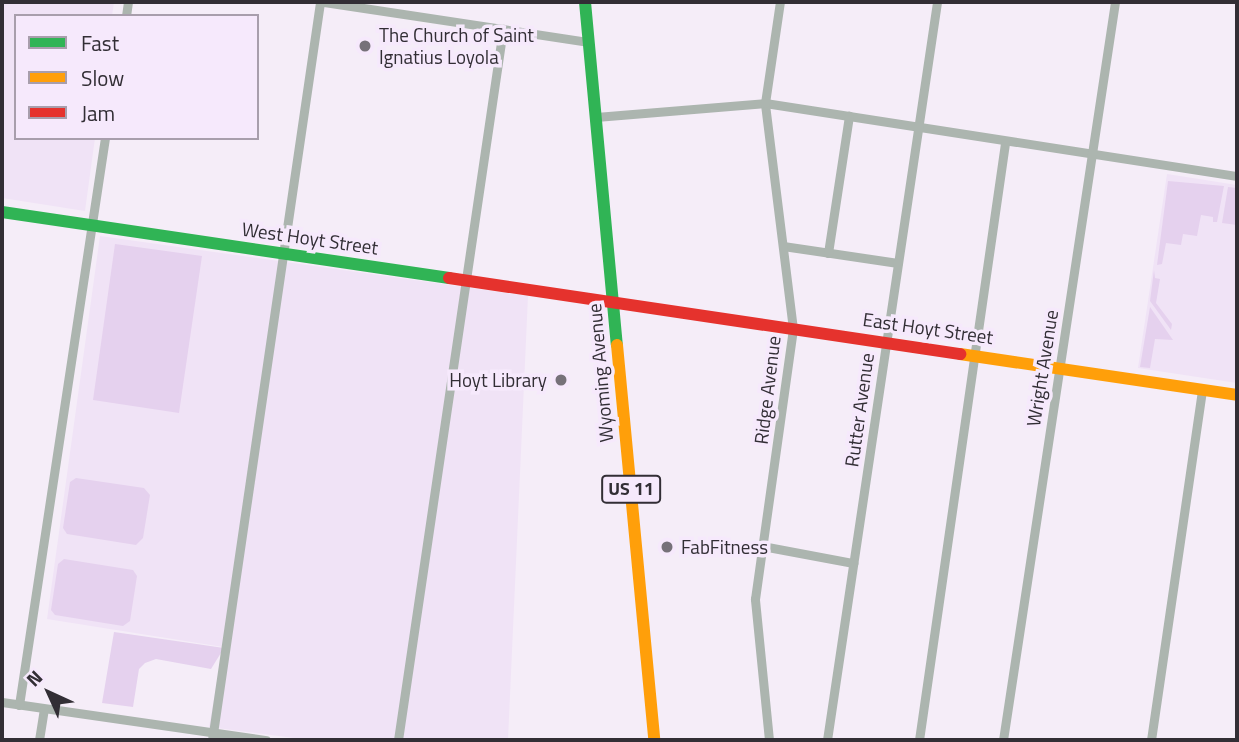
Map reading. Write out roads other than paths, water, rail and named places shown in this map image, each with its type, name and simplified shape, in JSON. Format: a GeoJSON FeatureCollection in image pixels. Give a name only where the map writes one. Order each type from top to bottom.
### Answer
{"type":"FeatureCollection","features":[{"type":"Feature","properties":{"kind":"street"},"geometry":{"type":"LineString","coordinates":[[213,736],[282,254],[322,2],[589,41]]}},
{"type":"Feature","properties":{"kind":"street","name":"Wyoming Avenue"},"geometry":{"type":"LineString","coordinates":[[585,2],[654,740]]}},
{"type":"Feature","properties":{"kind":"street","name":"Ridge Avenue"},"geometry":{"type":"LineString","coordinates":[[769,740],[755,599],[793,329],[765,103],[780,2]]}},
{"type":"Feature","properties":{"kind":"street","name":"Rutter Avenue"},"geometry":{"type":"LineString","coordinates":[[827,740],[937,2]]}},
{"type":"Feature","properties":{"kind":"street","name":"Wright Avenue"},"geometry":{"type":"LineString","coordinates":[[1003,740],[1115,2]]}},
{"type":"Feature","properties":{"kind":"street"},"geometry":{"type":"LineString","coordinates":[[398,740],[503,29]]}},
{"type":"Feature","properties":{"kind":"street"},"geometry":{"type":"LineString","coordinates":[[596,117],[765,103],[1237,176]]}},
{"type":"Feature","properties":{"kind":"street"},"geometry":{"type":"LineString","coordinates":[[828,253],[849,116]]}},
{"type":"Feature","properties":{"kind":"street"},"geometry":{"type":"LineString","coordinates":[[19,705],[105,140]]}},
{"type":"Feature","properties":{"kind":"street"},"geometry":{"type":"LineString","coordinates":[[919,740],[1005,142]]}},
{"type":"Feature","properties":{"kind":"street","name":"West Hoyt Street"},"geometry":{"type":"LineString","coordinates":[[2,212],[613,302]]}},
{"type":"Feature","properties":{"kind":"street"},"geometry":{"type":"LineString","coordinates":[[783,246],[898,263]]}},
{"type":"Feature","properties":{"kind":"street","name":"East Hoyt Street"},"geometry":{"type":"LineString","coordinates":[[613,302],[1237,395]]}},
{"type":"Feature","properties":{"kind":"street"},"geometry":{"type":"LineString","coordinates":[[1151,740],[1202,390]]}},
{"type":"Feature","properties":{"kind":"street"},"geometry":{"type":"LineString","coordinates":[[762,546],[853,564]]}},
{"type":"Feature","properties":{"kind":"street"},"geometry":{"type":"LineString","coordinates":[[2,702],[213,736],[266,740]]}},
{"type":"Feature","properties":{"kind":"street"},"geometry":{"type":"LineString","coordinates":[[39,740],[44,709]]}},
{"type":"Feature","properties":{"kind":"place","name":"The Church of Saint Ignatius Loyola"},"geometry":{"type":"Point","coordinates":[365,46]}},
{"type":"Feature","properties":{"kind":"place","name":"Hoyt Library"},"geometry":{"type":"Point","coordinates":[561,380]}},
{"type":"Feature","properties":{"kind":"place","name":"FabFitness"},"geometry":{"type":"Point","coordinates":[667,547]}}]}
